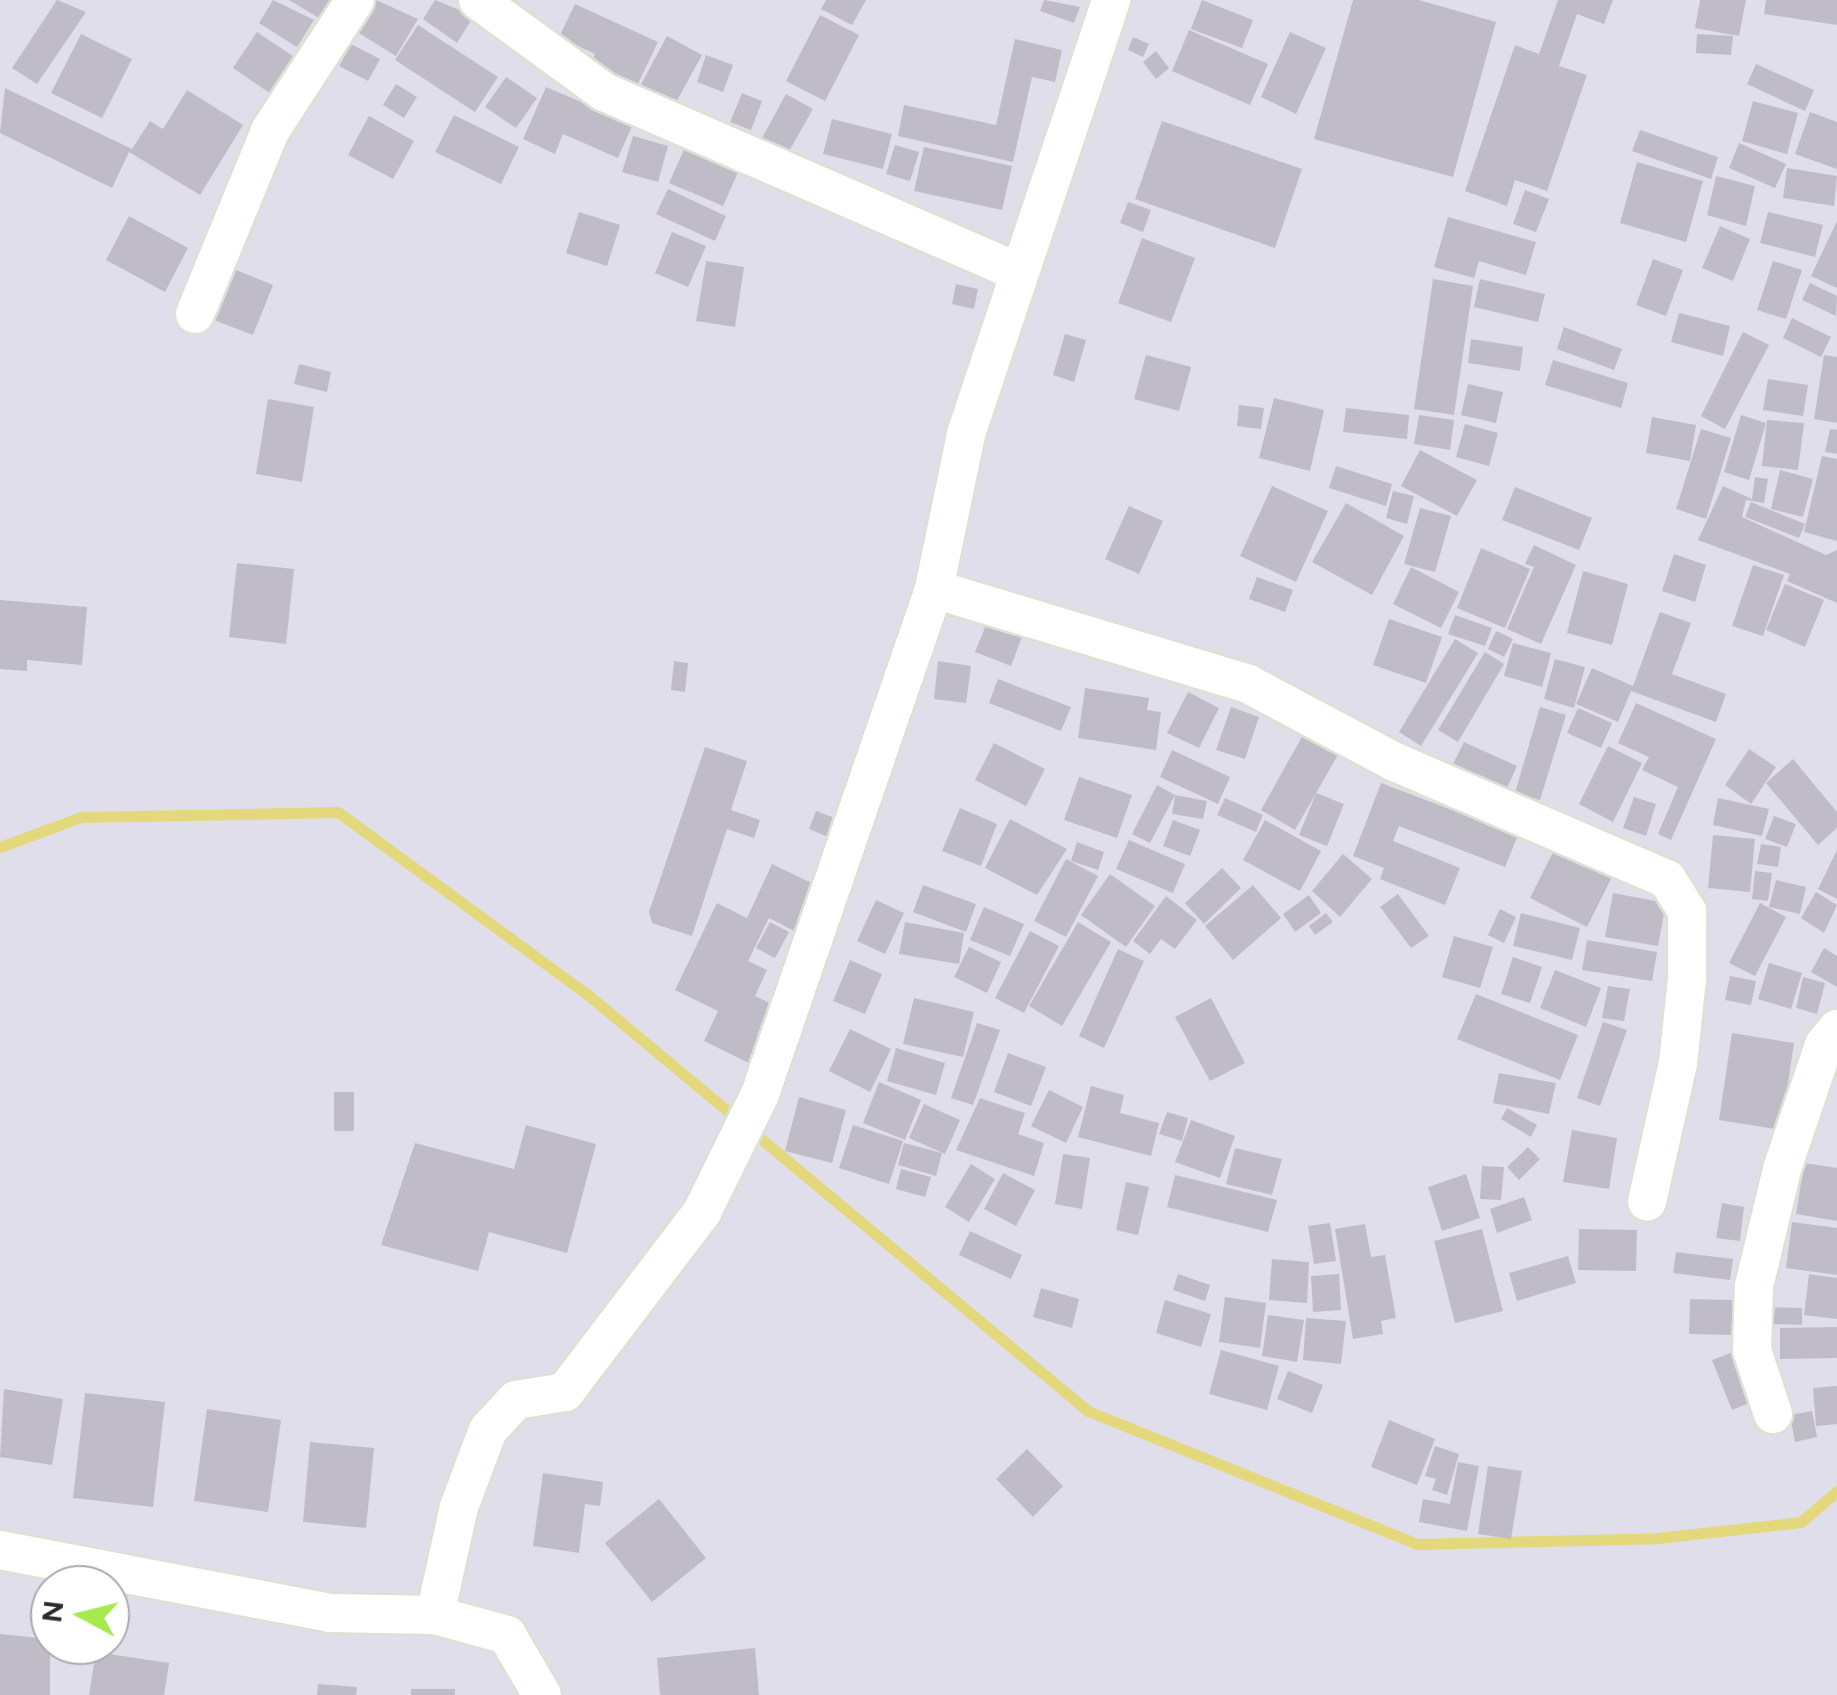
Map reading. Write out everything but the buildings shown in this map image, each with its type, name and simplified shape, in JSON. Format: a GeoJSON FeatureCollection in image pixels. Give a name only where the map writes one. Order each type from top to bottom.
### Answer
{"type":"FeatureCollection","features":[{"type":"Feature","properties":{"kind":"street"},"geometry":{"type":"LineString","coordinates":[[196,314],[270,131],[355,0]]}},
{"type":"Feature","properties":{"kind":"street"},"geometry":{"type":"LineString","coordinates":[[478,0],[604,92],[1018,272]]}},
{"type":"Feature","properties":{"kind":"street"},"geometry":{"type":"LineString","coordinates":[[435,1616],[459,1506],[488,1430],[516,1400],[565,1392],[702,1212],[760,1094],[934,589],[966,434],[1111,0]]}},
{"type":"Feature","properties":{"kind":"street"},"geometry":{"type":"LineString","coordinates":[[934,589],[1248,684],[1395,762],[1668,879],[1687,911],[1687,979],[1678,1063],[1648,1202]]}},
{"type":"Feature","properties":{"kind":"street"},"geometry":{"type":"LineString","coordinates":[[1773,1414],[1752,1350],[1754,1286],[1782,1170],[1824,1045],[1837,1029]]}},
{"type":"Feature","properties":{"kind":"street"},"geometry":{"type":"LineString","coordinates":[[0,1550],[330,1612],[435,1616],[507,1636],[542,1695]]}},
{"type":"Feature","properties":{"kind":"waterway"},"geometry":{"type":"LineString","coordinates":[[0,847],[81,817],[338,812],[587,994],[1088,1411],[1417,1544],[1657,1538],[1801,1522],[1837,1491]]}}]}
